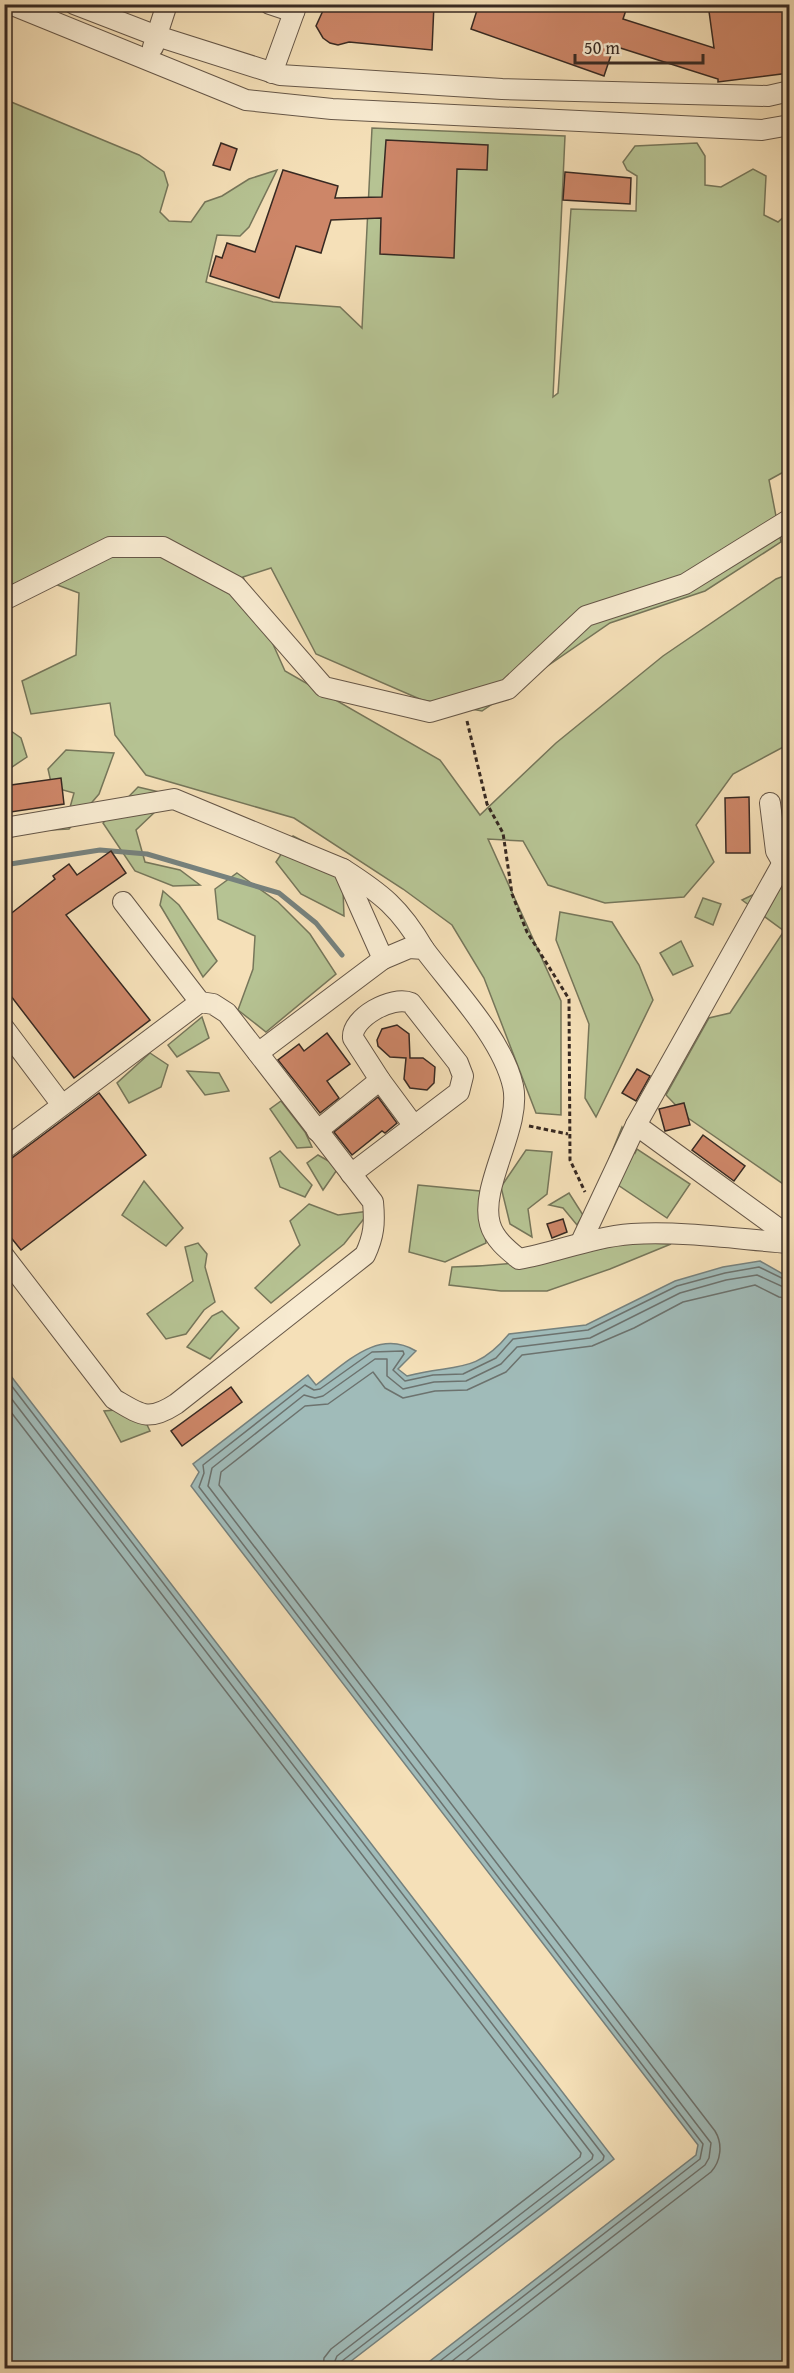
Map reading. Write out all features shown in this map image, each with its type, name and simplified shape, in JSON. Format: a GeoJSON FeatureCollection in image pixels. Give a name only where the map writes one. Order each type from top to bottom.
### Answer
{"type":"FeatureCollection","features":[{"type":"Feature","properties":{"kind":"street"},"geometry":{"type":"LineString","coordinates":[[10,4],[246,100],[332,109],[762,130],[789,125]]}},
{"type":"Feature","properties":{"kind":"street"},"geometry":{"type":"LineString","coordinates":[[74,4],[157,36],[272,73],[502,89],[768,96],[789,91]]}},
{"type":"Feature","properties":{"kind":"street"},"geometry":{"type":"LineString","coordinates":[[149,61],[167,4]]}},
{"type":"Feature","properties":{"kind":"street"},"geometry":{"type":"LineString","coordinates":[[270,4],[295,8],[272,73]]}},
{"type":"Feature","properties":{"kind":"street"},"geometry":{"type":"LineString","coordinates":[[4,600],[110,547],[163,548],[236,586],[324,687],[430,712],[508,689],[586,616],[685,584],[789,519]]}},
{"type":"Feature","properties":{"kind":"street"},"geometry":{"type":"LineString","coordinates":[[4,828],[174,799],[343,869],[380,893],[406,918],[424,949],[498,1047],[513,1086],[510,1122],[489,1204],[490,1225],[501,1244],[519,1259],[551,1253],[581,1242],[631,1234],[690,1234],[789,1243]]}},
{"type":"Feature","properties":{"kind":"street"},"geometry":{"type":"LineString","coordinates":[[581,1242],[636,1125],[787,863],[776,851],[770,802]]}},
{"type":"Feature","properties":{"kind":"street"},"geometry":{"type":"LineString","coordinates":[[343,869],[383,959]]}},
{"type":"Feature","properties":{"kind":"street"},"geometry":{"type":"LineString","coordinates":[[4,1256],[114,1399],[139,1414],[159,1414],[176,1404],[364,1255],[373,1238],[375,1222],[373,1202],[227,1013],[213,1004],[200,1002],[123,902]]}},
{"type":"Feature","properties":{"kind":"street"},"geometry":{"type":"LineString","coordinates":[[258,1053],[383,959],[409,948],[424,949]]}},
{"type":"Feature","properties":{"kind":"street"},"geometry":{"type":"LineString","coordinates":[[351,1174],[459,1092],[463,1076],[458,1064],[411,1003],[403,999],[384,1004],[357,1024],[352,1032],[357,1047],[414,1126]]}},
{"type":"Feature","properties":{"kind":"street"},"geometry":{"type":"LineString","coordinates":[[4,1149],[200,1002]]}},
{"type":"Feature","properties":{"kind":"street"},"geometry":{"type":"LineString","coordinates":[[4,1029],[62,1105]]}},
{"type":"Feature","properties":{"kind":"street"},"geometry":{"type":"LineString","coordinates":[[316,1131],[380,1080]]}},
{"type":"Feature","properties":{"kind":"street"},"geometry":{"type":"LineString","coordinates":[[636,1125],[789,1237]]}},
{"type":"Feature","properties":{"kind":"path"},"geometry":{"type":"LineString","coordinates":[[462,702],[487,804],[503,832],[512,894],[526,932],[569,999],[568,1134],[570,1161],[580,1185],[597,1208]]}},
{"type":"Feature","properties":{"kind":"path"},"geometry":{"type":"LineString","coordinates":[[510,1122],[568,1134]]}},
{"type":"Feature","properties":{"kind":"green space"},"geometry":{"type":"Polygon","coordinates":[[[4,99],[139,155],[164,172],[168,185],[160,212],[169,221],[191,222],[205,202],[222,196],[249,179],[277,170],[249,227],[240,236],[217,235],[206,282],[273,302],[340,307],[362,328],[372,128],[565,136],[553,397],[558,393],[571,209],[636,211],[637,176],[627,170],[623,162],[635,146],[697,143],[705,156],[705,185],[721,187],[753,169],[766,176],[764,215],[778,222],[789,212],[789,469],[769,480],[781,542],[705,591],[610,623],[482,711],[422,700],[316,654],[271,568],[243,577],[285,671],[440,760],[480,815],[556,743],[663,656],[776,579],[789,574],[789,744],[733,774],[696,825],[714,862],[684,897],[605,903],[548,885],[523,841],[488,839],[561,1001],[561,1115],[536,1113],[484,978],[452,925],[403,889],[294,818],[146,775],[115,735],[110,703],[31,714],[22,681],[76,655],[79,593],[36,577],[5,587],[4,99]]]}},
{"type":"Feature","properties":{"kind":"green space"},"geometry":{"type":"Polygon","coordinates":[[[11,731],[21,738],[27,757],[6,771],[5,735],[11,731]]]}},
{"type":"Feature","properties":{"kind":"green space"},"geometry":{"type":"Polygon","coordinates":[[[66,750],[114,753],[99,794],[69,829],[31,831],[5,839],[5,821],[69,811],[74,793],[52,787],[48,769],[66,750]]]}},
{"type":"Feature","properties":{"kind":"green space"},"geometry":{"type":"Polygon","coordinates":[[[138,787],[206,803],[156,811],[136,830],[145,862],[180,870],[200,885],[173,886],[135,871],[103,823],[138,787]]]}},
{"type":"Feature","properties":{"kind":"green space"},"geometry":{"type":"Polygon","coordinates":[[[293,836],[332,856],[343,890],[344,916],[301,894],[276,862],[293,836]]]}},
{"type":"Feature","properties":{"kind":"green space"},"geometry":{"type":"Polygon","coordinates":[[[237,873],[278,902],[310,934],[336,974],[266,1032],[238,1010],[253,969],[255,936],[218,919],[215,889],[237,873]]]}},
{"type":"Feature","properties":{"kind":"green space"},"geometry":{"type":"Polygon","coordinates":[[[789,878],[789,1188],[688,1118],[666,1095],[709,1018],[730,1013],[784,931],[742,900],[789,878]]]}},
{"type":"Feature","properties":{"kind":"green space"},"geometry":{"type":"Polygon","coordinates":[[[163,891],[179,905],[217,961],[203,977],[160,905],[163,891]]]}},
{"type":"Feature","properties":{"kind":"green space"},"geometry":{"type":"Polygon","coordinates":[[[703,898],[721,904],[713,925],[695,917],[703,898]]]}},
{"type":"Feature","properties":{"kind":"green space"},"geometry":{"type":"Polygon","coordinates":[[[560,912],[612,922],[639,965],[653,1000],[596,1117],[585,1098],[589,1024],[556,940],[560,912]]]}},
{"type":"Feature","properties":{"kind":"green space"},"geometry":{"type":"Polygon","coordinates":[[[681,941],[693,966],[673,975],[660,953],[681,941]]]}},
{"type":"Feature","properties":{"kind":"green space"},"geometry":{"type":"Polygon","coordinates":[[[202,1017],[209,1038],[177,1057],[168,1045],[202,1017]]]}},
{"type":"Feature","properties":{"kind":"green space"},"geometry":{"type":"Polygon","coordinates":[[[150,1053],[168,1065],[161,1087],[129,1103],[117,1083],[150,1053]]]}},
{"type":"Feature","properties":{"kind":"green space"},"geometry":{"type":"Polygon","coordinates":[[[187,1071],[219,1073],[229,1091],[205,1095],[187,1071]]]}},
{"type":"Feature","properties":{"kind":"green space"},"geometry":{"type":"Polygon","coordinates":[[[281,1101],[305,1132],[312,1147],[297,1148],[270,1109],[281,1101]]]}},
{"type":"Feature","properties":{"kind":"green space"},"geometry":{"type":"Polygon","coordinates":[[[622,1127],[635,1153],[637,1149],[690,1184],[667,1218],[615,1183],[609,1159],[622,1127]]]}},
{"type":"Feature","properties":{"kind":"green space"},"geometry":{"type":"Polygon","coordinates":[[[526,1150],[552,1152],[547,1194],[528,1209],[532,1237],[510,1224],[501,1187],[526,1150]]]}},
{"type":"Feature","properties":{"kind":"green space"},"geometry":{"type":"Polygon","coordinates":[[[280,1151],[312,1185],[305,1197],[280,1187],[270,1158],[280,1151]]]}},
{"type":"Feature","properties":{"kind":"green space"},"geometry":{"type":"Polygon","coordinates":[[[318,1155],[339,1167],[323,1190],[307,1163],[318,1155]]]}},
{"type":"Feature","properties":{"kind":"green space"},"geometry":{"type":"Polygon","coordinates":[[[144,1181],[183,1228],[166,1246],[122,1215],[144,1181]]]}},
{"type":"Feature","properties":{"kind":"green space"},"geometry":{"type":"Polygon","coordinates":[[[418,1185],[480,1191],[486,1243],[445,1262],[409,1252],[418,1185]]]}},
{"type":"Feature","properties":{"kind":"green space"},"geometry":{"type":"Polygon","coordinates":[[[569,1193],[583,1215],[577,1225],[563,1208],[549,1205],[569,1193]]]}},
{"type":"Feature","properties":{"kind":"green space"},"geometry":{"type":"Polygon","coordinates":[[[309,1204],[338,1215],[370,1211],[344,1244],[271,1303],[255,1288],[300,1245],[290,1221],[309,1204]]]}},
{"type":"Feature","properties":{"kind":"green space"},"geometry":{"type":"Polygon","coordinates":[[[629,1242],[671,1244],[547,1291],[501,1291],[449,1285],[452,1267],[541,1260],[629,1242]]]}},
{"type":"Feature","properties":{"kind":"green space"},"geometry":{"type":"Polygon","coordinates":[[[198,1243],[207,1254],[205,1267],[215,1302],[204,1310],[186,1334],[166,1339],[147,1314],[193,1281],[185,1247],[198,1243]]]}},
{"type":"Feature","properties":{"kind":"green space"},"geometry":{"type":"Polygon","coordinates":[[[222,1311],[239,1328],[210,1359],[187,1347],[212,1316],[222,1311]]]}},
{"type":"Feature","properties":{"kind":"green space"},"geometry":{"type":"Polygon","coordinates":[[[139,1408],[150,1431],[121,1442],[104,1411],[139,1408]]]}},
{"type":"Feature","properties":{"kind":"water"},"geometry":{"type":"Polygon","coordinates":[[[760,1261],[790,1278],[789,2368],[421,2368],[696,2155],[698,2145],[191,1486],[199,1472],[193,1464],[308,1375],[316,1385],[363,1351],[376,1346],[402,1345],[416,1351],[398,1369],[407,1376],[462,1366],[485,1356],[509,1334],[586,1325],[675,1281],[723,1267],[760,1261]]]}},
{"type":"Feature","properties":{"kind":"water"},"geometry":{"type":"Polygon","coordinates":[[[4,1367],[614,2159],[342,2368],[5,2368],[4,1367]]]}},
{"type":"Feature","properties":{"kind":"building"},"geometry":{"type":"Polygon","coordinates":[[[326,4],[434,4],[432,50],[349,42],[338,45],[330,43],[323,38],[316,26],[326,4]]]}},
{"type":"Feature","properties":{"kind":"building"},"geometry":{"type":"Polygon","coordinates":[[[479,4],[628,4],[623,19],[714,48],[708,4],[789,4],[789,73],[718,82],[718,79],[614,46],[604,76],[471,29],[479,4]]]}},
{"type":"Feature","properties":{"kind":"building"},"geometry":{"type":"Polygon","coordinates":[[[386,140],[488,145],[487,170],[457,169],[454,258],[380,254],[381,218],[331,220],[321,253],[296,246],[279,298],[210,276],[216,256],[222,258],[227,243],[255,252],[283,170],[338,186],[335,198],[382,197],[386,140]]]}},
{"type":"Feature","properties":{"kind":"building"},"geometry":{"type":"Polygon","coordinates":[[[221,143],[237,149],[230,170],[213,165],[221,143]]]}},
{"type":"Feature","properties":{"kind":"building"},"geometry":{"type":"Polygon","coordinates":[[[565,172],[631,178],[630,204],[563,200],[565,172]]]}},
{"type":"Feature","properties":{"kind":"building"},"geometry":{"type":"Polygon","coordinates":[[[61,778],[64,804],[4,813],[4,786],[61,778]]]}},
{"type":"Feature","properties":{"kind":"building"},"geometry":{"type":"Polygon","coordinates":[[[749,797],[750,853],[726,853],[725,798],[749,797]]]}},
{"type":"Feature","properties":{"kind":"building"},"geometry":{"type":"Polygon","coordinates":[[[111,851],[126,873],[66,915],[150,1020],[74,1078],[4,987],[4,919],[55,879],[53,876],[69,864],[77,875],[111,851]]]}},
{"type":"Feature","properties":{"kind":"building"},"geometry":{"type":"Polygon","coordinates":[[[397,1025],[409,1034],[410,1058],[423,1058],[435,1067],[434,1083],[427,1090],[410,1088],[404,1079],[406,1058],[390,1057],[378,1046],[377,1040],[382,1029],[397,1025]]]}},
{"type":"Feature","properties":{"kind":"building"},"geometry":{"type":"Polygon","coordinates":[[[327,1033],[350,1064],[327,1081],[339,1098],[320,1113],[278,1060],[299,1044],[304,1051],[327,1033]]]}},
{"type":"Feature","properties":{"kind":"building"},"geometry":{"type":"Polygon","coordinates":[[[637,1069],[650,1076],[636,1101],[622,1093],[637,1069]]]}},
{"type":"Feature","properties":{"kind":"building"},"geometry":{"type":"Polygon","coordinates":[[[99,1093],[146,1155],[21,1250],[4,1229],[4,1164],[99,1093]]]}},
{"type":"Feature","properties":{"kind":"building"},"geometry":{"type":"Polygon","coordinates":[[[378,1097],[397,1123],[385,1133],[382,1131],[352,1155],[334,1132],[378,1097]]]}},
{"type":"Feature","properties":{"kind":"building"},"geometry":{"type":"Polygon","coordinates":[[[684,1103],[690,1125],[665,1131],[659,1109],[684,1103]]]}},
{"type":"Feature","properties":{"kind":"building"},"geometry":{"type":"Polygon","coordinates":[[[703,1135],[745,1166],[734,1181],[692,1150],[703,1135]]]}},
{"type":"Feature","properties":{"kind":"building"},"geometry":{"type":"Polygon","coordinates":[[[563,1219],[567,1232],[552,1238],[547,1224],[563,1219]]]}},
{"type":"Feature","properties":{"kind":"building"},"geometry":{"type":"Polygon","coordinates":[[[231,1387],[242,1402],[182,1446],[171,1431],[231,1387]]]}},
{"type":"Feature","properties":{"kind":"waterway"},"geometry":{"type":"LineString","coordinates":[[4,865],[100,850],[147,854],[279,893],[316,923],[342,955]]}}]}
